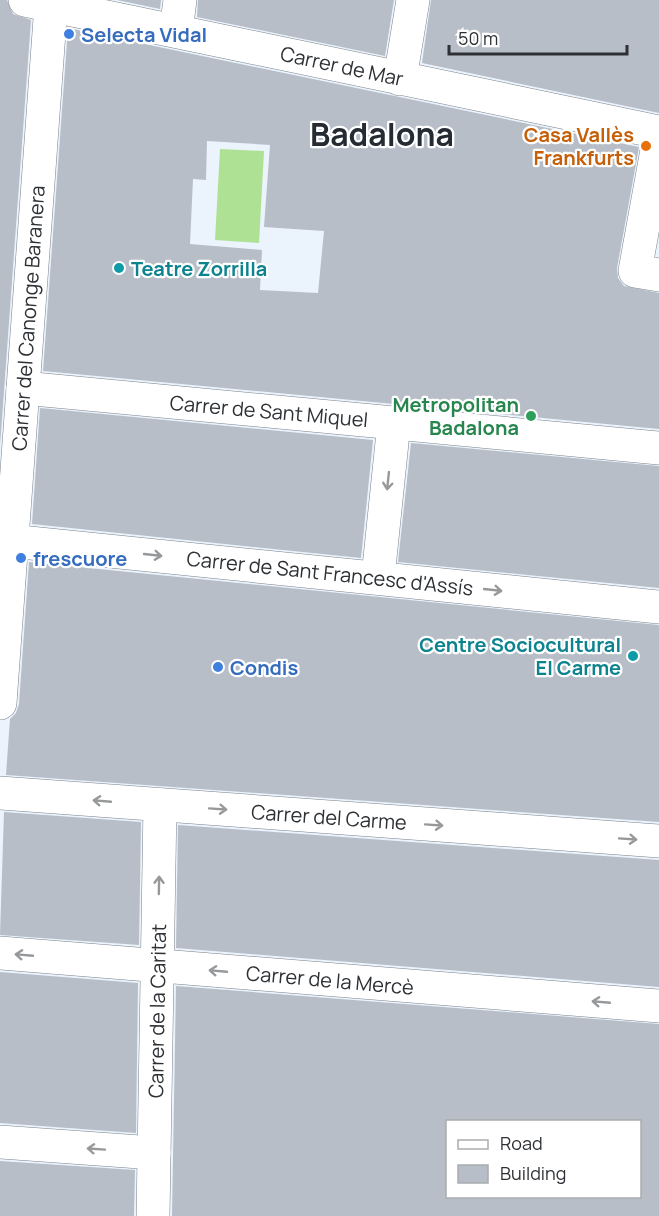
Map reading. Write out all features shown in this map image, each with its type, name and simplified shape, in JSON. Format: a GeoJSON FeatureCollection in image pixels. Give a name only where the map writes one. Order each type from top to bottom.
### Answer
{"type":"FeatureCollection","features":[{"type":"Feature","properties":{"kind":"street"},"geometry":{"type":"LineString","coordinates":[[400,79],[413,0]]}},
{"type":"Feature","properties":{"kind":"street","name":"Carrer de Mar"},"geometry":{"type":"LineString","coordinates":[[38,3],[178,15],[400,79],[659,132]]}},
{"type":"Feature","properties":{"kind":"street","name":"Carrer del Canonge Baranera"},"geometry":{"type":"LineString","coordinates":[[0,703],[6,541],[22,388],[38,3]]}},
{"type":"Feature","properties":{"kind":"street"},"geometry":{"type":"LineString","coordinates":[[659,140],[635,271],[659,275]]}},
{"type":"Feature","properties":{"kind":"street","name":"Carrer de Sant Miquel"},"geometry":{"type":"LineString","coordinates":[[22,388],[659,448]]}},
{"type":"Feature","properties":{"kind":"street"},"geometry":{"type":"LineString","coordinates":[[378,577],[394,423]]}},
{"type":"Feature","properties":{"kind":"street","name":"Carrer de Sant Francesc d'Assís"},"geometry":{"type":"LineString","coordinates":[[6,541],[659,607]]}},
{"type":"Feature","properties":{"kind":"street","name":"Carrer del Carme"},"geometry":{"type":"LineString","coordinates":[[0,793],[659,841]]}},
{"type":"Feature","properties":{"kind":"street","name":"Carrer de la Caritat"},"geometry":{"type":"LineString","coordinates":[[153,1216],[160,805]]}},
{"type":"Feature","properties":{"kind":"street","name":"Carrer de la Mercè"},"geometry":{"type":"LineString","coordinates":[[0,953],[659,1006]]}},
{"type":"Feature","properties":{"kind":"street"},"geometry":{"type":"LineString","coordinates":[[0,1142],[154,1153]]}},
{"type":"Feature","properties":{"kind":"green space"},"geometry":{"type":"Polygon","coordinates":[[[220,149],[264,151],[259,243],[215,240],[220,149]]]}},
{"type":"Feature","properties":{"kind":"building"},"geometry":{"type":"Polygon","coordinates":[[[0,0],[7,0],[13,14],[31,20],[0,446],[0,0]]]}},
{"type":"Feature","properties":{"kind":"building"},"geometry":{"type":"Polygon","coordinates":[[[117,0],[161,0],[160,9],[117,0]]]}},
{"type":"Feature","properties":{"kind":"building"},"geometry":{"type":"Polygon","coordinates":[[[198,0],[394,0],[385,56],[197,17],[198,0]]]}},
{"type":"Feature","properties":{"kind":"building"},"geometry":{"type":"Polygon","coordinates":[[[431,0],[659,0],[659,113],[422,63],[431,0]]]}},
{"type":"Feature","properties":{"kind":"building"},"geometry":{"type":"Polygon","coordinates":[[[68,28],[639,147],[617,268],[618,278],[624,286],[659,293],[659,429],[43,371],[68,28]],[[207,141],[206,180],[193,179],[190,244],[262,250],[260,290],[318,293],[324,231],[264,227],[270,145],[207,141]]]}},
{"type":"Feature","properties":{"kind":"building"},"geometry":{"type":"Polygon","coordinates":[[[40,408],[373,440],[361,558],[32,524],[40,408]]]}},
{"type":"Feature","properties":{"kind":"building"},"geometry":{"type":"Polygon","coordinates":[[[411,443],[659,466],[659,588],[398,562],[411,443]]]}},
{"type":"Feature","properties":{"kind":"building"},"geometry":{"type":"Polygon","coordinates":[[[29,562],[659,625],[659,822],[6,775],[10,719],[16,713],[19,704],[29,562]]]}},
{"type":"Feature","properties":{"kind":"building"},"geometry":{"type":"Polygon","coordinates":[[[4,812],[141,822],[139,945],[0,935],[4,812]]]}},
{"type":"Feature","properties":{"kind":"building"},"geometry":{"type":"Polygon","coordinates":[[[178,825],[659,860],[659,987],[176,948],[178,825]]]}},
{"type":"Feature","properties":{"kind":"building"},"geometry":{"type":"Polygon","coordinates":[[[0,972],[138,983],[136,1133],[0,1123],[0,972]]]}},
{"type":"Feature","properties":{"kind":"building"},"geometry":{"type":"Polygon","coordinates":[[[176,986],[659,1024],[659,1216],[172,1216],[176,986]]]}},
{"type":"Feature","properties":{"kind":"building"},"geometry":{"type":"Polygon","coordinates":[[[0,1161],[135,1170],[134,1216],[0,1216],[0,1161]]]}},
{"type":"Feature","properties":{"kind":"place","name":"Selecta Vidal"},"geometry":{"type":"Point","coordinates":[69,34]}},
{"type":"Feature","properties":{"kind":"place","name":"Casa Vallès Frankfurts"},"geometry":{"type":"Point","coordinates":[646,146]}},
{"type":"Feature","properties":{"kind":"place","name":"Teatre Zorrilla"},"geometry":{"type":"Point","coordinates":[119,268]}},
{"type":"Feature","properties":{"kind":"place","name":"Metropolitan Badalona"},"geometry":{"type":"Point","coordinates":[531,416]}},
{"type":"Feature","properties":{"kind":"place","name":"frescuore"},"geometry":{"type":"Point","coordinates":[21,558]}},
{"type":"Feature","properties":{"kind":"place","name":"Centre Sociocultural El Carme"},"geometry":{"type":"Point","coordinates":[633,656]}},
{"type":"Feature","properties":{"kind":"place","name":"Condis"},"geometry":{"type":"Point","coordinates":[218,667]}},
{"type":"Feature","properties":{"kind":"district","name":"Badalona"},"geometry":{"type":"Point","coordinates":[382,134]}}]}
